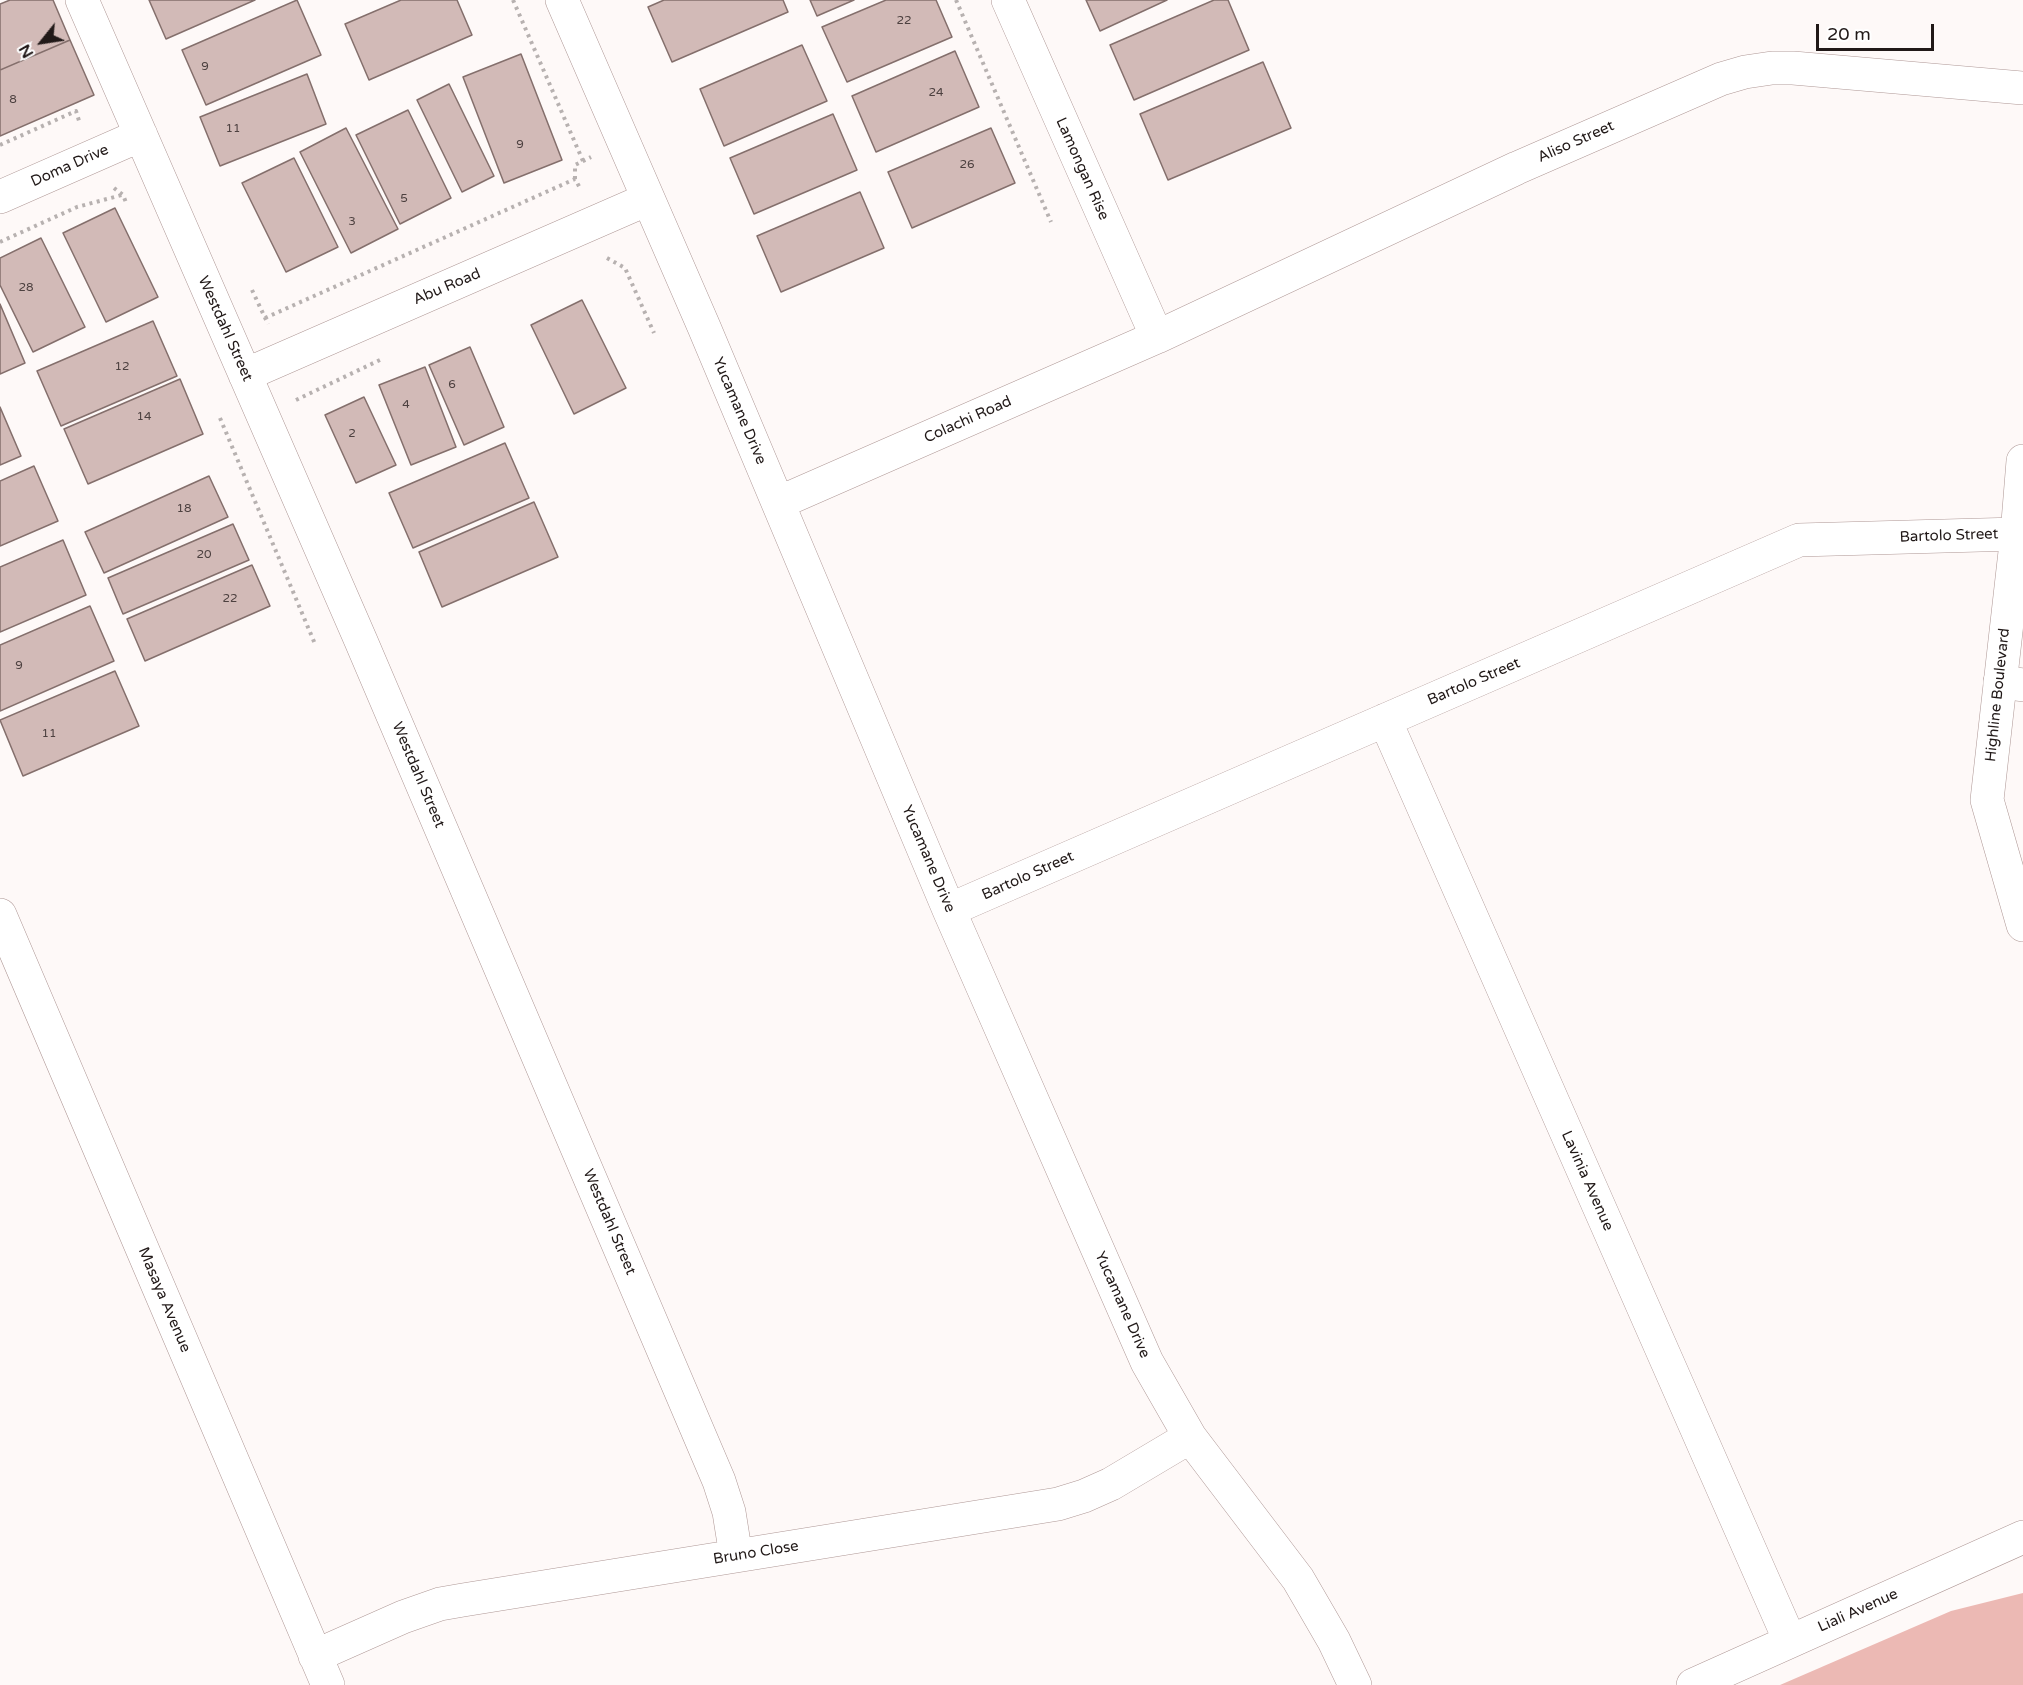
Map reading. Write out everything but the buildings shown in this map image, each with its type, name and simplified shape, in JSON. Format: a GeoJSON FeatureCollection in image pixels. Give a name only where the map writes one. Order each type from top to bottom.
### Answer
{"type":"FeatureCollection","features":[{"type":"Feature","properties":{"kind":"street","name":"Westdahl Street"},"geometry":{"type":"LineString","coordinates":[[82,0],[361,641],[719,1481],[729,1512],[736,1556]]}},
{"type":"Feature","properties":{"kind":"street","name":"Yucamane Drive"},"geometry":{"type":"LineString","coordinates":[[562,0],[778,503],[949,910],[1147,1362],[1190,1437],[1280,1552],[1298,1579],[1329,1631],[1355,1685]]}},
{"type":"Feature","properties":{"kind":"street","name":"Lamongan Rise"},"geometry":{"type":"LineString","coordinates":[[1008,0],[1157,337]]}},
{"type":"Feature","properties":{"kind":"street","name":"Aliso Street"},"geometry":{"type":"LineString","coordinates":[[1157,337],[1517,168],[1721,79],[1745,72],[1793,68],[2023,88]]}},
{"type":"Feature","properties":{"kind":"street","name":"Doma Drive"},"geometry":{"type":"LineString","coordinates":[[0,197],[141,135]]}},
{"type":"Feature","properties":{"kind":"street","name":"Abu Road"},"geometry":{"type":"LineString","coordinates":[[245,375],[648,199]]}},
{"type":"Feature","properties":{"kind":"street","name":"Colachi Road"},"geometry":{"type":"LineString","coordinates":[[778,503],[1157,337]]}},
{"type":"Feature","properties":{"kind":"street","name":"Highline Boulevard"},"geometry":{"type":"LineString","coordinates":[[2023,461],[2017,534],[2011,683],[1987,800],[2023,925]]}},
{"type":"Feature","properties":{"kind":"street","name":"Bartolo Street"},"geometry":{"type":"LineString","coordinates":[[949,910],[1800,540],[2017,534]]}},
{"type":"Feature","properties":{"kind":"street","name":"Lavinia Avenue"},"geometry":{"type":"LineString","coordinates":[[1385,720],[1790,1641]]}},
{"type":"Feature","properties":{"kind":"street","name":"Masaya Avenue"},"geometry":{"type":"LineString","coordinates":[[0,915],[322,1670]]}},
{"type":"Feature","properties":{"kind":"street","name":"Bruno Close"},"geometry":{"type":"LineString","coordinates":[[322,1670],[402,1617],[440,1604],[1069,1501],[1111,1484],[1190,1437]]}},
{"type":"Feature","properties":{"kind":"street","name":"Liali Avenue"},"geometry":{"type":"LineString","coordinates":[[1693,1685],[2023,1537]]}},
{"type":"Feature","properties":{"kind":"path"},"geometry":{"type":"LineString","coordinates":[[513,0],[583,161]]}},
{"type":"Feature","properties":{"kind":"path"},"geometry":{"type":"LineString","coordinates":[[956,0],[1051,222]]}},
{"type":"Feature","properties":{"kind":"path"},"geometry":{"type":"LineString","coordinates":[[0,145],[76,111],[94,156],[110,184],[123,195],[128,205]]}},
{"type":"Feature","properties":{"kind":"path"},"geometry":{"type":"LineString","coordinates":[[0,242],[77,207]]}},
{"type":"Feature","properties":{"kind":"path"},"geometry":{"type":"LineString","coordinates":[[597,263],[607,258],[625,268],[654,333]]}},
{"type":"Feature","properties":{"kind":"path"},"geometry":{"type":"LineString","coordinates":[[295,400],[390,355]]}},
{"type":"Feature","properties":{"kind":"path"},"geometry":{"type":"LineString","coordinates":[[219,415],[315,645]]}},
{"type":"Feature","properties":{"kind":"shaded area"},"geometry":{"type":"Polygon","coordinates":[[[2023,1593],[2023,1685],[1780,1685],[1951,1611],[2023,1593]]]}}]}
